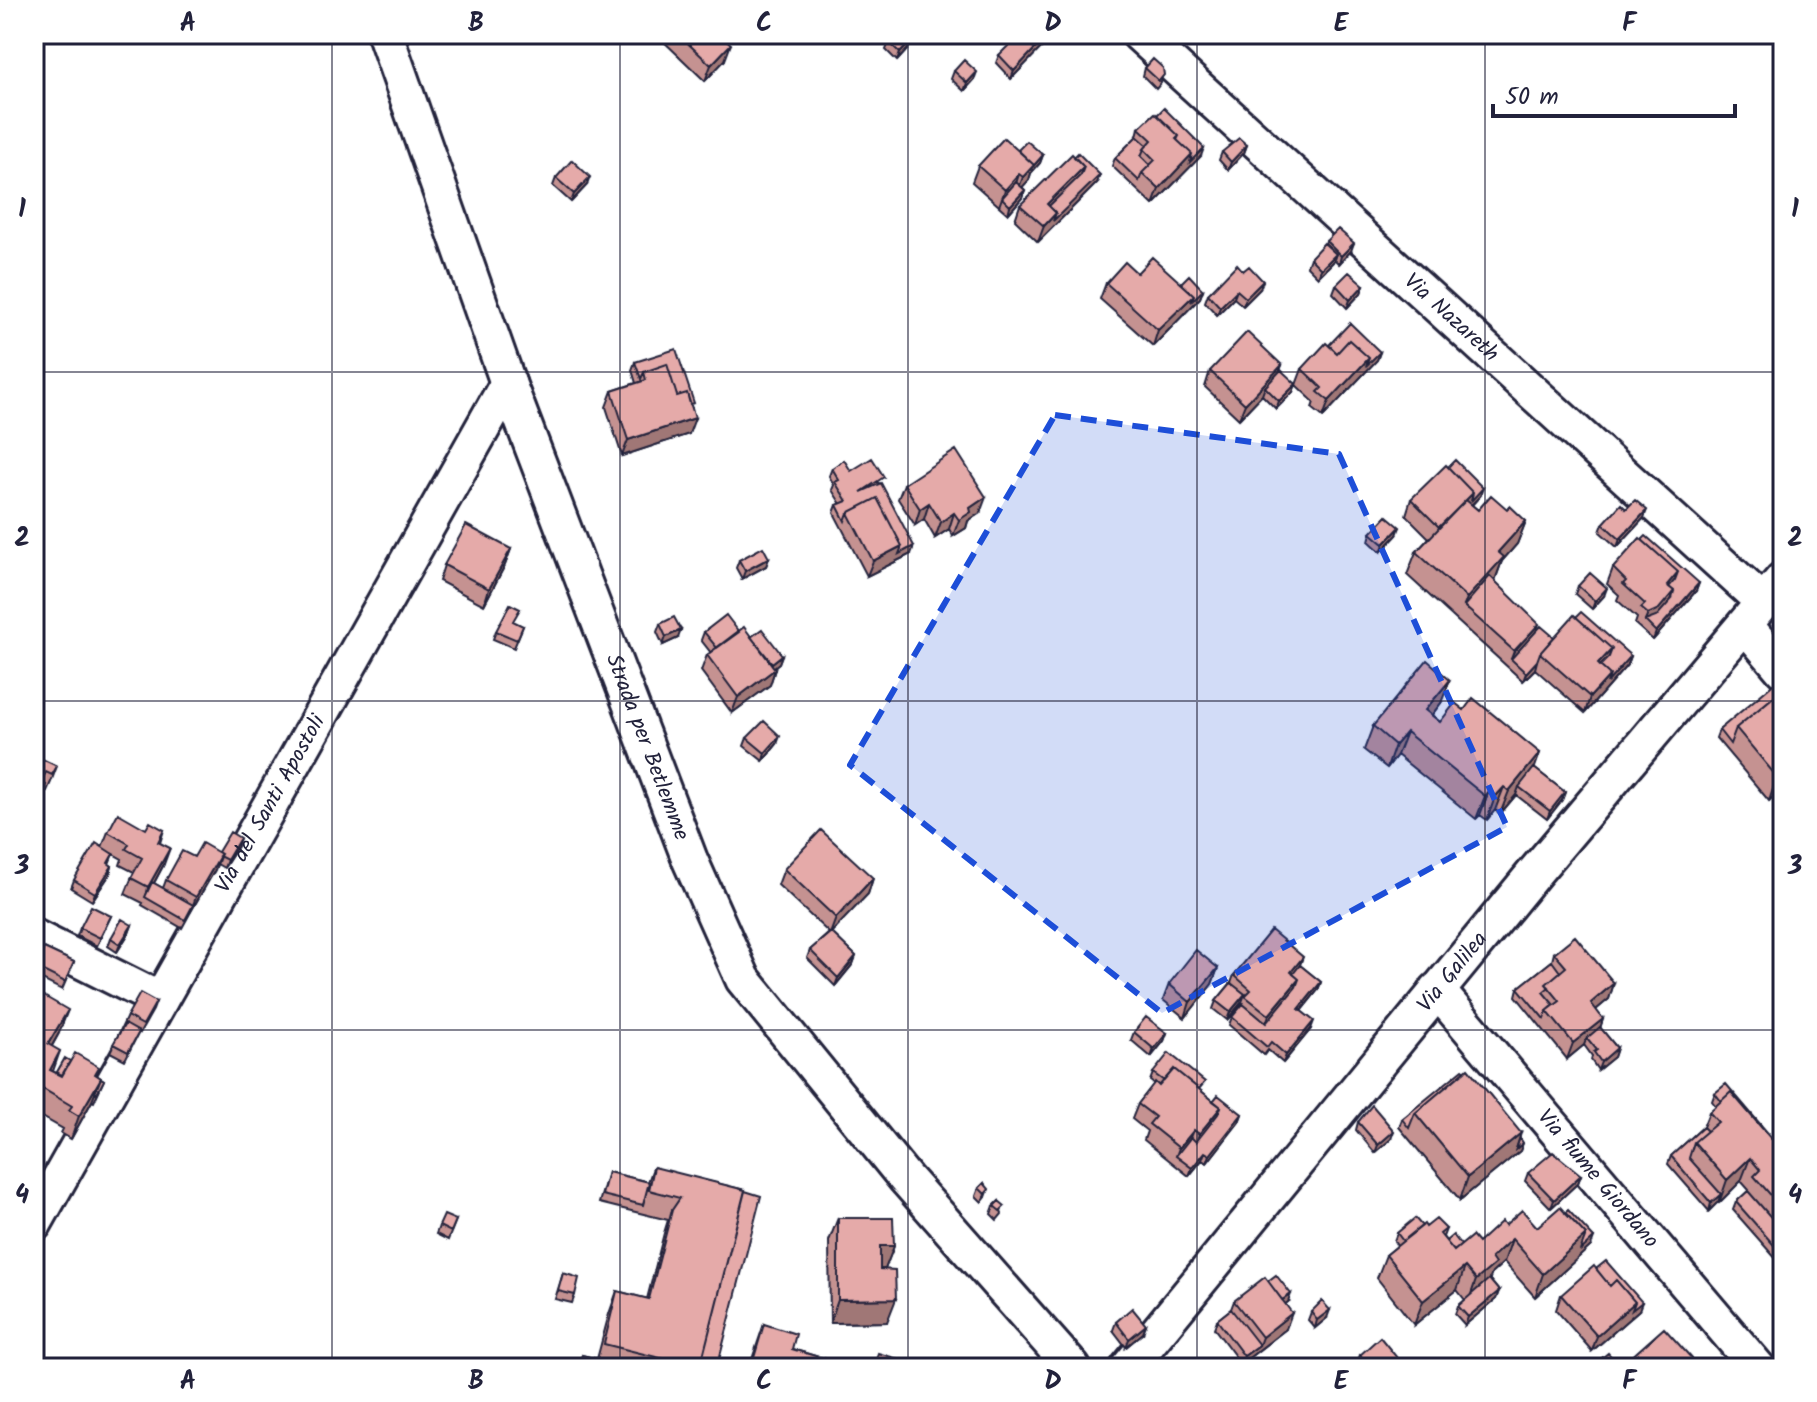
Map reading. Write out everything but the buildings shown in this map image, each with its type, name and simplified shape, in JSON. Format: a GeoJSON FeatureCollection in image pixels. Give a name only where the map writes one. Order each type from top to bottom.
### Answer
{"type":"FeatureCollection","features":[{"type":"Feature","properties":{"kind":"street","name":"Strada per Betlemme"},"geometry":{"type":"LineString","coordinates":[[385,34],[508,383],[690,860],[743,979],[906,1179],[1073,1368]]}},
{"type":"Feature","properties":{"kind":"street","name":"Via Nazareth"},"geometry":{"type":"LineString","coordinates":[[1139,34],[1764,602],[1783,670]]}},
{"type":"Feature","properties":{"kind":"street","name":"Via del Santi Apostoli"},"geometry":{"type":"LineString","coordinates":[[34,1224],[508,383]]}},
{"type":"Feature","properties":{"kind":"street","name":"Via Galilea"},"geometry":{"type":"LineString","coordinates":[[1128,1368],[1437,990],[1674,705],[1764,602]]}},
{"type":"Feature","properties":{"kind":"street"},"geometry":{"type":"LineString","coordinates":[[34,937],[160,1000]]}},
{"type":"Feature","properties":{"kind":"street","name":"Via fiume Giordano"},"geometry":{"type":"LineString","coordinates":[[1437,990],[1758,1368]]}},
{"type":"Feature","properties":{"kind":"highlighted area"},"geometry":{"type":"Polygon","coordinates":[[[1055,415],[1339,454],[1507,827],[1162,1013],[850,765],[1055,415]]]}}]}
